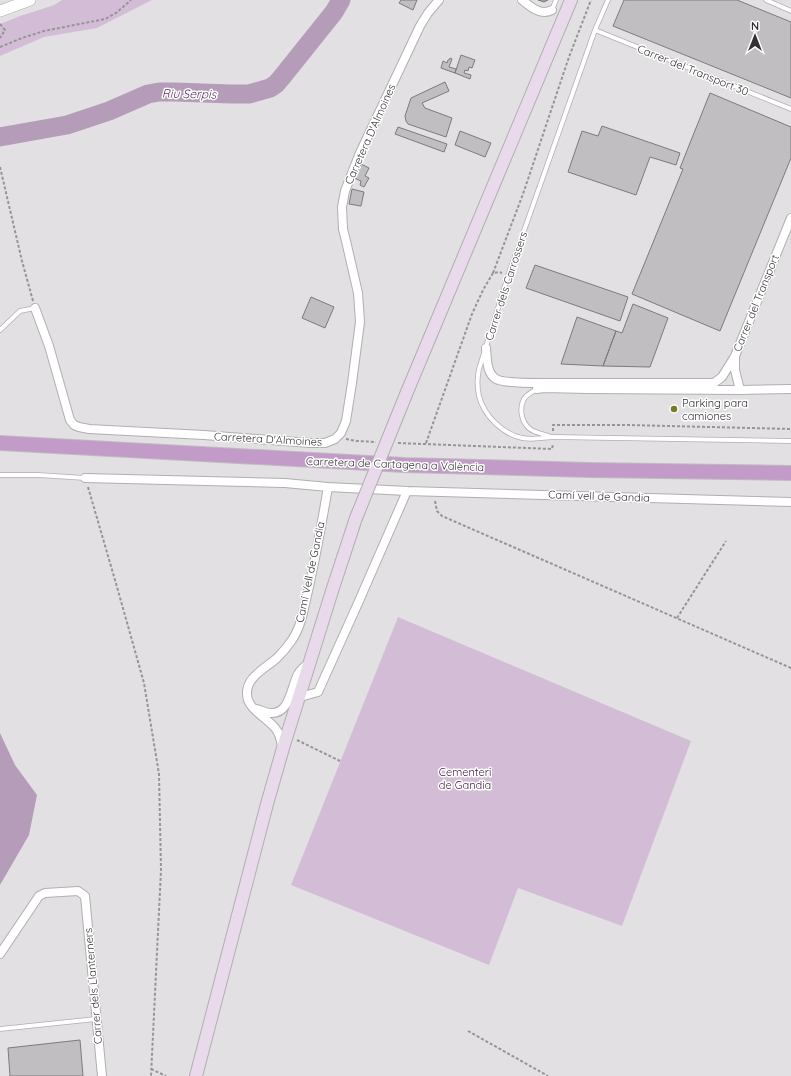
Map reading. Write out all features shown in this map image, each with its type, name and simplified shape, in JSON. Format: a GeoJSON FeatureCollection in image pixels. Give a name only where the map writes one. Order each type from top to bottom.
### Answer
{"type":"FeatureCollection","features":[{"type":"Feature","properties":{"kind":"highway","name":"Carretera de Cartagena a València"},"geometry":{"type":"LineString","coordinates":[[0,443],[404,465],[596,471],[791,473]]}},
{"type":"Feature","properties":{"kind":"main road"},"geometry":{"type":"LineString","coordinates":[[196,1076],[265,811],[283,748],[356,518],[571,0]]}},
{"type":"Feature","properties":{"kind":"street"},"geometry":{"type":"LineString","coordinates":[[0,11],[30,0]]}},
{"type":"Feature","properties":{"kind":"street","name":"Carretera D'Almoines"},"geometry":{"type":"LineString","coordinates":[[35,308],[49,346],[70,420],[74,425],[89,429],[204,435],[310,443],[325,442],[335,439],[341,432],[346,421],[360,322],[358,293],[343,229],[342,207],[344,191],[359,155],[420,26],[428,13],[439,0]]}},
{"type":"Feature","properties":{"kind":"street"},"geometry":{"type":"LineString","coordinates":[[522,0],[534,9],[549,12],[552,10]]}},
{"type":"Feature","properties":{"kind":"street","name":"Carrer del Transport"},"geometry":{"type":"LineString","coordinates":[[740,390],[735,370],[735,356],[791,218]]}},
{"type":"Feature","properties":{"kind":"street","name":"Carrer dels Carrossers"},"geometry":{"type":"LineString","coordinates":[[486,348],[487,362],[490,373],[496,379],[536,383],[714,383],[722,377],[735,356]]}},
{"type":"Feature","properties":{"kind":"street"},"geometry":{"type":"LineString","coordinates":[[537,389],[791,389]]}},
{"type":"Feature","properties":{"kind":"street","name":"Camí vell de Gandia"},"geometry":{"type":"LineString","coordinates":[[85,478],[285,483],[328,487],[435,492],[791,502]]}},
{"type":"Feature","properties":{"kind":"street","name":"Camí Vell de Gandia"},"geometry":{"type":"LineString","coordinates":[[253,708],[247,696],[247,688],[255,676],[278,658],[288,646],[295,636],[302,619],[328,487]]}},
{"type":"Feature","properties":{"kind":"street"},"geometry":{"type":"LineString","coordinates":[[300,697],[318,692],[407,491]]}},
{"type":"Feature","properties":{"kind":"street"},"geometry":{"type":"LineString","coordinates":[[253,708],[271,713],[279,712],[288,702],[298,673],[309,663]]}},
{"type":"Feature","properties":{"kind":"street"},"geometry":{"type":"LineString","coordinates":[[253,708],[275,727],[281,738],[283,748]]}},
{"type":"Feature","properties":{"kind":"street","name":"Carrer dels Llanterners"},"geometry":{"type":"LineString","coordinates":[[0,954],[39,896],[46,893],[78,891],[85,896],[102,1076]]}},
{"type":"Feature","properties":{"kind":"lane"},"geometry":{"type":"LineString","coordinates":[[552,10],[556,0]]}},
{"type":"Feature","properties":{"kind":"lane","name":"Carrer dels Carrossers"},"geometry":{"type":"LineString","coordinates":[[486,348],[508,276],[607,0]]}},
{"type":"Feature","properties":{"kind":"lane"},"geometry":{"type":"LineString","coordinates":[[766,0],[791,11]]}},
{"type":"Feature","properties":{"kind":"lane","name":"Carrer del Transport 30"},"geometry":{"type":"LineString","coordinates":[[595,30],[791,109]]}},
{"type":"Feature","properties":{"kind":"lane"},"geometry":{"type":"LineString","coordinates":[[0,330],[20,311],[35,308]]}},
{"type":"Feature","properties":{"kind":"lane"},"geometry":{"type":"LineString","coordinates":[[486,348],[478,376],[478,387],[481,401],[491,418],[503,430],[515,436],[531,439],[553,437],[791,441]]}},
{"type":"Feature","properties":{"kind":"lane"},"geometry":{"type":"LineString","coordinates":[[537,389],[529,393],[524,400],[522,409],[524,422],[531,430],[553,437]]}},
{"type":"Feature","properties":{"kind":"lane"},"geometry":{"type":"LineString","coordinates":[[0,475],[38,475],[85,478]]}},
{"type":"Feature","properties":{"kind":"lane"},"geometry":{"type":"LineString","coordinates":[[0,1029],[96,1019]]}},
{"type":"Feature","properties":{"kind":"path"},"geometry":{"type":"LineString","coordinates":[[0,47],[44,31],[105,19],[116,13],[131,0]]}},
{"type":"Feature","properties":{"kind":"path"},"geometry":{"type":"LineString","coordinates":[[426,443],[472,314],[493,273],[523,194],[569,57],[591,0]]}},
{"type":"Feature","properties":{"kind":"path"},"geometry":{"type":"LineString","coordinates":[[0,24],[5,30],[0,38]]}},
{"type":"Feature","properties":{"kind":"path"},"geometry":{"type":"LineString","coordinates":[[0,167],[22,261],[35,308]]}},
{"type":"Feature","properties":{"kind":"path"},"geometry":{"type":"LineString","coordinates":[[493,273],[498,272],[508,276]]}},
{"type":"Feature","properties":{"kind":"path"},"geometry":{"type":"LineString","coordinates":[[553,425],[629,425],[791,429]]}},
{"type":"Feature","properties":{"kind":"path"},"geometry":{"type":"LineString","coordinates":[[338,435],[344,439],[357,442],[380,442]]}},
{"type":"Feature","properties":{"kind":"path"},"geometry":{"type":"LineString","coordinates":[[395,442],[552,449]]}},
{"type":"Feature","properties":{"kind":"path"},"geometry":{"type":"LineString","coordinates":[[85,478],[144,683],[159,774],[161,870],[151,1076]]}},
{"type":"Feature","properties":{"kind":"path"},"geometry":{"type":"LineString","coordinates":[[435,492],[435,508],[436,511],[442,516],[791,668]]}},
{"type":"Feature","properties":{"kind":"path"},"geometry":{"type":"LineString","coordinates":[[677,618],[726,541]]}},
{"type":"Feature","properties":{"kind":"path"},"geometry":{"type":"LineString","coordinates":[[287,735],[340,761]]}},
{"type":"Feature","properties":{"kind":"path"},"geometry":{"type":"LineString","coordinates":[[468,1031],[548,1076]]}},
{"type":"Feature","properties":{"kind":"path"},"geometry":{"type":"LineString","coordinates":[[151,1069],[166,1076]]}},
{"type":"Feature","properties":{"kind":"green space"},"geometry":{"type":"Polygon","coordinates":[[[62,0],[152,0],[97,28],[44,37],[0,56],[0,24],[54,5],[62,0]]]}},
{"type":"Feature","properties":{"kind":"green space","name":"Cementeri de Gandia"},"geometry":{"type":"Polygon","coordinates":[[[398,617],[691,741],[622,926],[518,888],[489,965],[291,885],[398,617]]]}},
{"type":"Feature","properties":{"kind":"shaded area"},"geometry":{"type":"Polygon","coordinates":[[[0,733],[15,765],[37,795],[29,835],[0,885],[0,733]]]}},
{"type":"Feature","properties":{"kind":"building"},"geometry":{"type":"Polygon","coordinates":[[[401,0],[417,0],[413,10],[399,3],[401,0]]]}},
{"type":"Feature","properties":{"kind":"building"},"geometry":{"type":"Polygon","coordinates":[[[624,0],[737,0],[791,22],[791,98],[613,26],[624,0]]]}},
{"type":"Feature","properties":{"kind":"building"},"geometry":{"type":"Polygon","coordinates":[[[461,55],[475,60],[472,68],[469,67],[468,71],[465,70],[464,73],[471,75],[470,79],[455,73],[461,55]]]}},
{"type":"Feature","properties":{"kind":"building"},"geometry":{"type":"Polygon","coordinates":[[[450,58],[452,59],[449,67],[456,69],[455,73],[441,68],[443,61],[447,63],[450,58]]]}},
{"type":"Feature","properties":{"kind":"building"},"geometry":{"type":"Polygon","coordinates":[[[445,82],[449,91],[422,103],[425,108],[452,118],[446,137],[408,124],[405,116],[411,98],[445,82]]]}},
{"type":"Feature","properties":{"kind":"building"},"geometry":{"type":"Polygon","coordinates":[[[710,93],[791,127],[791,158],[720,331],[632,294],[683,169],[680,168],[710,93]]]}},
{"type":"Feature","properties":{"kind":"building"},"geometry":{"type":"Polygon","coordinates":[[[602,126],[680,153],[676,165],[650,157],[636,195],[568,172],[582,131],[598,136],[602,126]]]}},
{"type":"Feature","properties":{"kind":"building"},"geometry":{"type":"Polygon","coordinates":[[[398,127],[447,144],[444,152],[395,134],[398,127]]]}},
{"type":"Feature","properties":{"kind":"building"},"geometry":{"type":"Polygon","coordinates":[[[460,131],[491,143],[485,157],[455,145],[460,131]]]}},
{"type":"Feature","properties":{"kind":"building"},"geometry":{"type":"Polygon","coordinates":[[[361,164],[369,168],[365,176],[369,178],[364,187],[360,185],[361,181],[354,178],[361,164]]]}},
{"type":"Feature","properties":{"kind":"building"},"geometry":{"type":"Polygon","coordinates":[[[352,189],[364,192],[361,206],[349,204],[352,189]]]}},
{"type":"Feature","properties":{"kind":"building"},"geometry":{"type":"Polygon","coordinates":[[[535,265],[628,297],[620,321],[526,288],[535,265]]]}},
{"type":"Feature","properties":{"kind":"building"},"geometry":{"type":"Polygon","coordinates":[[[311,297],[334,307],[325,328],[302,318],[311,297]]]}},
{"type":"Feature","properties":{"kind":"building"},"geometry":{"type":"Polygon","coordinates":[[[633,304],[668,318],[650,367],[603,366],[616,331],[622,333],[633,304]]]}},
{"type":"Feature","properties":{"kind":"building"},"geometry":{"type":"Polygon","coordinates":[[[577,317],[616,331],[603,366],[561,364],[577,317]]]}},
{"type":"Feature","properties":{"kind":"building"},"geometry":{"type":"Polygon","coordinates":[[[80,1040],[83,1076],[10,1076],[8,1048],[80,1040]]]}},
{"type":"Feature","properties":{"kind":"waterway","name":"Riu Serpis"},"geometry":{"type":"LineString","coordinates":[[0,137],[67,125],[109,111],[148,94],[159,92],[249,94],[270,88],[282,77],[334,12],[341,0]]}},
{"type":"Feature","properties":{"kind":"place","name":"Parking para camiones"},"geometry":{"type":"Point","coordinates":[674,409]}}]}
